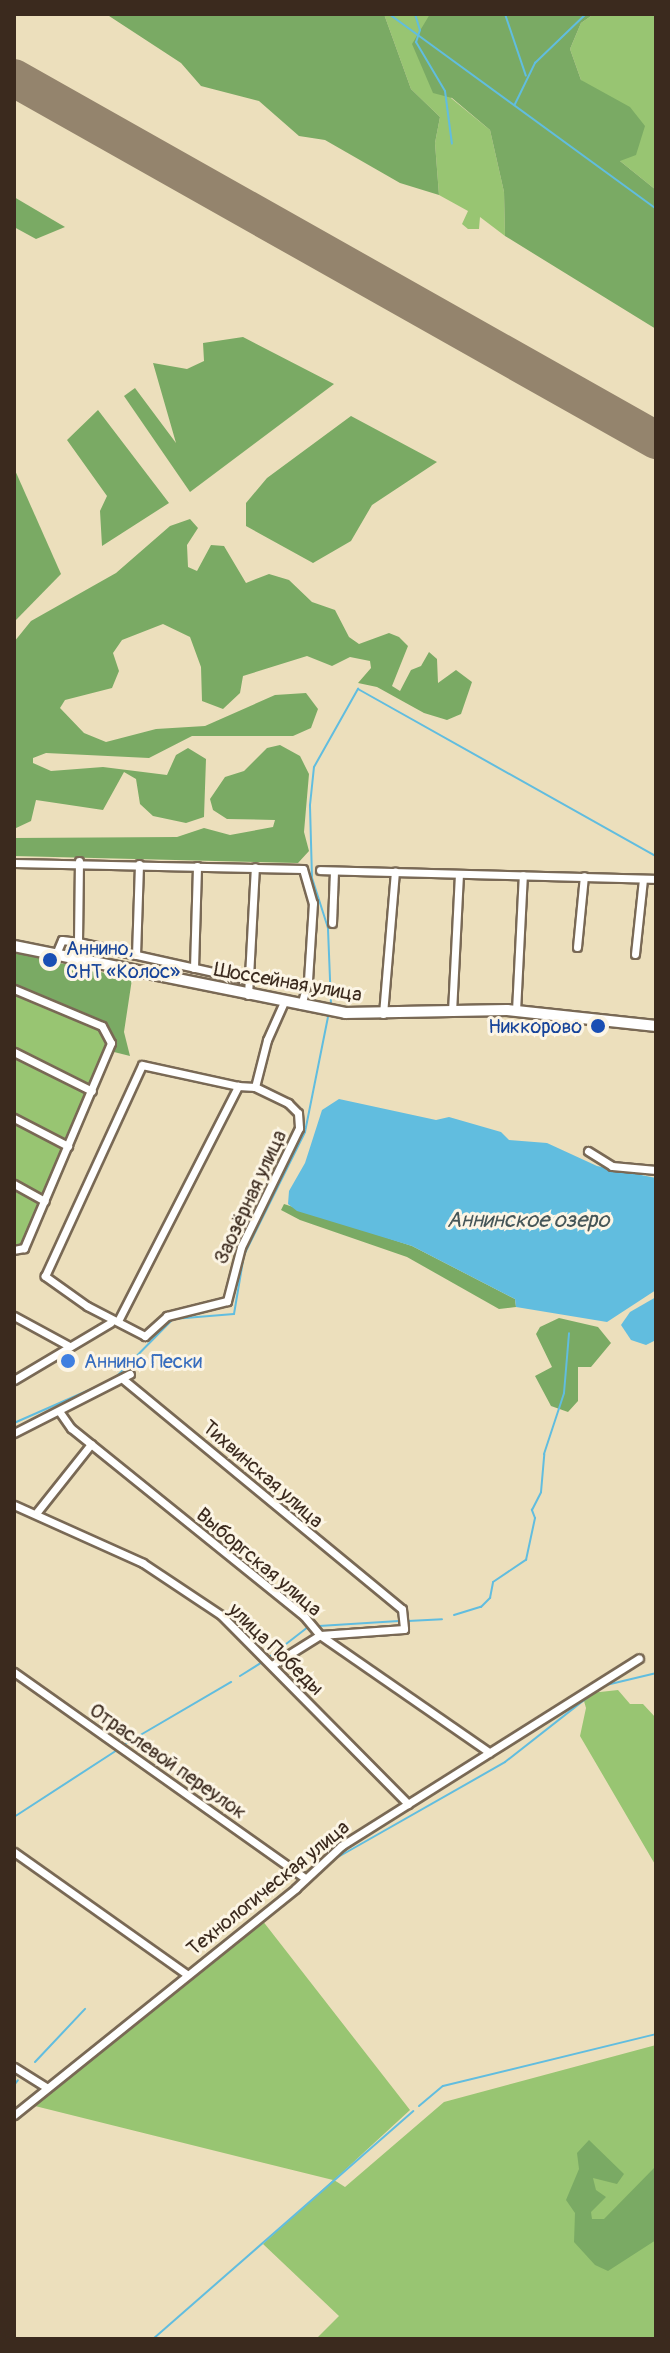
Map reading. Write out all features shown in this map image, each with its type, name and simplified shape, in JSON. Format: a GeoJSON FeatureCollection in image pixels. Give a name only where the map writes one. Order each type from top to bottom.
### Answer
{"type":"FeatureCollection","features":[{"type":"Feature","properties":{"kind":"main road","name":"Шоссейная улица"},"geometry":{"type":"LineString","coordinates":[[14,946],[301,1005],[383,1014],[516,1011],[656,1026]]}},
{"type":"Feature","properties":{"kind":"street"},"geometry":{"type":"LineString","coordinates":[[78,942],[79,861]]}},
{"type":"Feature","properties":{"kind":"street"},"geometry":{"type":"LineString","coordinates":[[14,863],[79,861],[303,869],[313,903],[308,981],[301,1005]]}},
{"type":"Feature","properties":{"kind":"street"},"geometry":{"type":"LineString","coordinates":[[136,955],[139,864]]}},
{"type":"Feature","properties":{"kind":"street"},"geometry":{"type":"LineString","coordinates":[[194,968],[197,866]]}},
{"type":"Feature","properties":{"kind":"street"},"geometry":{"type":"LineString","coordinates":[[248,995],[255,867]]}},
{"type":"Feature","properties":{"kind":"street"},"geometry":{"type":"LineString","coordinates":[[320,870],[656,879]]}},
{"type":"Feature","properties":{"kind":"street"},"geometry":{"type":"LineString","coordinates":[[332,923],[334,871]]}},
{"type":"Feature","properties":{"kind":"street"},"geometry":{"type":"LineString","coordinates":[[383,1014],[395,872]]}},
{"type":"Feature","properties":{"kind":"street"},"geometry":{"type":"LineString","coordinates":[[452,1012],[459,874]]}},
{"type":"Feature","properties":{"kind":"street"},"geometry":{"type":"LineString","coordinates":[[516,1011],[523,875]]}},
{"type":"Feature","properties":{"kind":"street"},"geometry":{"type":"LineString","coordinates":[[577,947],[584,876]]}},
{"type":"Feature","properties":{"kind":"street"},"geometry":{"type":"LineString","coordinates":[[635,954],[643,879]]}},
{"type":"Feature","properties":{"kind":"street"},"geometry":{"type":"LineString","coordinates":[[56,954],[62,940],[78,942],[250,980]]}},
{"type":"Feature","properties":{"kind":"street"},"geometry":{"type":"LineString","coordinates":[[14,989],[102,1026],[110,1034],[92,1091],[45,1201],[17,1251]]}},
{"type":"Feature","properties":{"kind":"street"},"geometry":{"type":"LineString","coordinates":[[238,1086],[119,1319],[87,1306],[45,1276],[142,1065],[255,1087],[267,1040],[284,1002]]}},
{"type":"Feature","properties":{"kind":"street"},"geometry":{"type":"LineString","coordinates":[[14,1052],[92,1091]]}},
{"type":"Feature","properties":{"kind":"street","name":"Заозёрная улица"},"geometry":{"type":"LineString","coordinates":[[119,1319],[145,1336],[167,1316],[227,1301],[241,1247],[263,1213],[299,1128],[293,1107],[255,1087]]}},
{"type":"Feature","properties":{"kind":"street"},"geometry":{"type":"LineString","coordinates":[[14,1118],[68,1146]]}},
{"type":"Feature","properties":{"kind":"street"},"geometry":{"type":"LineString","coordinates":[[588,1151],[612,1166],[656,1170]]}},
{"type":"Feature","properties":{"kind":"street"},"geometry":{"type":"LineString","coordinates":[[14,1184],[45,1201]]}},
{"type":"Feature","properties":{"kind":"street"},"geometry":{"type":"LineString","coordinates":[[14,1316],[69,1346]]}},
{"type":"Feature","properties":{"kind":"street"},"geometry":{"type":"LineString","coordinates":[[14,1380],[110,1323]]}},
{"type":"Feature","properties":{"kind":"street","name":"Тихвинская улица"},"geometry":{"type":"LineString","coordinates":[[59,1411],[127,1377],[238,1469],[260,1496],[402,1609],[404,1629],[320,1635]]}},
{"type":"Feature","properties":{"kind":"street"},"geometry":{"type":"LineString","coordinates":[[14,1433],[59,1411]]}},
{"type":"Feature","properties":{"kind":"street","name":"Выборгская улица"},"geometry":{"type":"LineString","coordinates":[[59,1411],[91,1444],[304,1616],[320,1635],[489,1752]]}},
{"type":"Feature","properties":{"kind":"street"},"geometry":{"type":"LineString","coordinates":[[37,1512],[91,1444]]}},
{"type":"Feature","properties":{"kind":"street","name":"улица Победы"},"geometry":{"type":"LineString","coordinates":[[14,1505],[37,1512],[143,1563],[221,1615],[408,1804]]}},
{"type":"Feature","properties":{"kind":"street"},"geometry":{"type":"LineString","coordinates":[[272,1665],[320,1635]]}},
{"type":"Feature","properties":{"kind":"street","name":"Технологическая улица"},"geometry":{"type":"LineString","coordinates":[[14,2115],[296,1888],[303,1877],[408,1804],[639,1658]]}},
{"type":"Feature","properties":{"kind":"street","name":"Отраслевой переулок"},"geometry":{"type":"LineString","coordinates":[[14,1672],[303,1877]]}},
{"type":"Feature","properties":{"kind":"street"},"geometry":{"type":"LineString","coordinates":[[14,1852],[186,1974]]}},
{"type":"Feature","properties":{"kind":"street"},"geometry":{"type":"LineString","coordinates":[[14,2067],[47,2088]]}},
{"type":"Feature","properties":{"kind":"green space"},"geometry":{"type":"Polygon","coordinates":[[[106,14],[384,14],[411,89],[440,117],[435,143],[439,195],[400,183],[325,140],[299,136],[259,101],[201,86],[181,63],[106,14]]]}},
{"type":"Feature","properties":{"kind":"green space"},"geometry":{"type":"Polygon","coordinates":[[[384,14],[431,16],[451,98],[490,130],[504,192],[505,236],[480,217],[479,229],[468,229],[462,224],[468,211],[439,195],[435,143],[440,117],[411,89],[384,14]]]}},
{"type":"Feature","properties":{"kind":"green space"},"geometry":{"type":"Polygon","coordinates":[[[430,14],[594,14],[581,23],[570,49],[581,80],[630,107],[645,126],[636,155],[620,161],[656,190],[656,329],[505,236],[504,192],[490,130],[452,98],[433,93],[412,44],[430,14]]]}},
{"type":"Feature","properties":{"kind":"green space"},"geometry":{"type":"Polygon","coordinates":[[[594,14],[656,14],[656,190],[620,161],[581,80],[570,49],[581,23],[594,14]]]}},
{"type":"Feature","properties":{"kind":"green space"},"geometry":{"type":"Polygon","coordinates":[[[14,197],[65,227],[36,239],[14,227],[14,197]]]}},
{"type":"Feature","properties":{"kind":"green space"},"geometry":{"type":"Polygon","coordinates":[[[243,337],[334,384],[190,492],[124,396],[135,388],[176,443],[153,363],[187,369],[204,361],[203,343],[243,337]]]}},
{"type":"Feature","properties":{"kind":"green space"},"geometry":{"type":"Polygon","coordinates":[[[98,410],[169,503],[102,546],[100,511],[107,496],[67,440],[98,410]]]}},
{"type":"Feature","properties":{"kind":"green space"},"geometry":{"type":"Polygon","coordinates":[[[351,416],[437,462],[372,505],[351,541],[313,563],[246,526],[246,503],[267,478],[351,416]]]}},
{"type":"Feature","properties":{"kind":"green space"},"geometry":{"type":"Polygon","coordinates":[[[14,468],[61,574],[14,622],[14,468]]]}},
{"type":"Feature","properties":{"kind":"green space"},"geometry":{"type":"Polygon","coordinates":[[[190,519],[198,528],[187,545],[188,567],[197,571],[211,545],[224,546],[246,583],[269,574],[289,580],[312,602],[335,610],[349,637],[359,644],[389,633],[399,637],[408,646],[392,686],[400,691],[411,670],[421,666],[429,652],[437,659],[438,683],[456,670],[472,682],[461,714],[447,720],[424,713],[377,687],[358,683],[371,668],[370,661],[350,657],[332,666],[307,656],[243,676],[240,693],[223,709],[202,701],[201,667],[190,637],[163,624],[122,640],[113,653],[119,671],[112,688],[65,700],[60,708],[84,733],[106,742],[156,729],[205,726],[275,695],[306,693],[318,709],[311,728],[293,736],[192,736],[149,758],[46,753],[33,758],[33,763],[51,771],[103,767],[167,775],[176,755],[188,748],[206,759],[204,817],[186,823],[153,816],[140,804],[136,779],[124,772],[103,810],[36,800],[31,821],[14,829],[14,642],[31,621],[116,573],[170,526],[190,519]]]}},
{"type":"Feature","properties":{"kind":"green space"},"geometry":{"type":"Polygon","coordinates":[[[280,745],[300,756],[309,774],[304,832],[309,851],[298,863],[14,856],[14,838],[177,837],[204,828],[230,835],[273,827],[275,820],[227,819],[213,810],[210,799],[225,777],[244,771],[267,748],[280,745]]]}},
{"type":"Feature","properties":{"kind":"green space"},"geometry":{"type":"Polygon","coordinates":[[[15,953],[132,979],[124,1032],[130,1056],[114,1052],[104,1031],[16,991],[15,953]]]}},
{"type":"Feature","properties":{"kind":"green space"},"geometry":{"type":"Polygon","coordinates":[[[14,990],[104,1031],[108,1044],[22,1247],[14,1247],[14,990]]]}},
{"type":"Feature","properties":{"kind":"green space"},"geometry":{"type":"Polygon","coordinates":[[[284,1204],[412,1246],[515,1299],[516,1307],[499,1309],[407,1257],[300,1220],[281,1210],[284,1204]]]}},
{"type":"Feature","properties":{"kind":"green space"},"geometry":{"type":"Polygon","coordinates":[[[559,1318],[598,1327],[611,1343],[591,1367],[578,1367],[578,1401],[568,1412],[551,1406],[535,1376],[552,1367],[536,1334],[540,1327],[559,1318]]]}},
{"type":"Feature","properties":{"kind":"green space"},"geometry":{"type":"Polygon","coordinates":[[[618,1690],[630,1704],[643,1704],[656,1718],[656,1866],[580,1736],[586,1708],[582,1694],[618,1690]]]}},
{"type":"Feature","properties":{"kind":"green space"},"geometry":{"type":"Polygon","coordinates":[[[262,1920],[410,2110],[334,2180],[345,2187],[444,2102],[656,2045],[656,2339],[316,2339],[339,2316],[263,2244],[333,2180],[35,2106],[262,1920]]]}},
{"type":"Feature","properties":{"kind":"green space"},"geometry":{"type":"Polygon","coordinates":[[[589,2140],[624,2174],[617,2184],[593,2178],[596,2190],[606,2197],[591,2212],[592,2219],[604,2219],[656,2166],[656,2240],[608,2271],[595,2265],[574,2242],[575,2213],[566,2200],[579,2169],[577,2153],[589,2140]]]}},
{"type":"Feature","properties":{"kind":"water","name":"Аннинское озеро"},"geometry":{"type":"Polygon","coordinates":[[[339,1099],[436,1120],[449,1117],[501,1132],[509,1140],[547,1143],[597,1166],[656,1178],[656,1290],[607,1322],[516,1307],[515,1299],[412,1246],[297,1211],[288,1204],[289,1191],[305,1163],[322,1110],[339,1099]]]}},
{"type":"Feature","properties":{"kind":"water"},"geometry":{"type":"Polygon","coordinates":[[[656,1297],[656,1340],[646,1345],[631,1340],[621,1325],[630,1312],[656,1297]]]}},
{"type":"Feature","properties":{"kind":"waterway"},"geometry":{"type":"LineString","coordinates":[[389,14],[656,209]]}},
{"type":"Feature","properties":{"kind":"waterway"},"geometry":{"type":"LineString","coordinates":[[415,14],[420,30],[416,42],[445,91],[452,144]]}},
{"type":"Feature","properties":{"kind":"waterway"},"geometry":{"type":"LineString","coordinates":[[505,14],[526,76]]}},
{"type":"Feature","properties":{"kind":"waterway"},"geometry":{"type":"LineString","coordinates":[[515,104],[535,63],[586,14]]}},
{"type":"Feature","properties":{"kind":"waterway"},"geometry":{"type":"LineString","coordinates":[[331,1004],[328,928],[312,878],[310,805],[314,767],[358,689],[656,856]]}},
{"type":"Feature","properties":{"kind":"waterway"},"geometry":{"type":"LineString","coordinates":[[116,1377],[173,1319],[234,1314],[244,1255],[305,1132],[328,1017]]}},
{"type":"Feature","properties":{"kind":"waterway"},"geometry":{"type":"LineString","coordinates":[[454,1615],[481,1607],[490,1598],[493,1582],[526,1560],[535,1518],[532,1510],[541,1492],[544,1454],[564,1393],[569,1333]]}},
{"type":"Feature","properties":{"kind":"waterway"},"geometry":{"type":"LineString","coordinates":[[14,1423],[103,1384]]}},
{"type":"Feature","properties":{"kind":"waterway"},"geometry":{"type":"LineString","coordinates":[[408,1621],[442,1619]]}},
{"type":"Feature","properties":{"kind":"waterway"},"geometry":{"type":"LineString","coordinates":[[319,1626],[399,1621]]}},
{"type":"Feature","properties":{"kind":"waterway"},"geometry":{"type":"LineString","coordinates":[[268,1658],[308,1627]]}},
{"type":"Feature","properties":{"kind":"waterway"},"geometry":{"type":"LineString","coordinates":[[240,1676],[262,1662]]}},
{"type":"Feature","properties":{"kind":"waterway"},"geometry":{"type":"LineString","coordinates":[[305,1884],[331,1861],[505,1762],[602,1686],[656,1673]]}},
{"type":"Feature","properties":{"kind":"waterway"},"geometry":{"type":"LineString","coordinates":[[125,1744],[231,1682]]}},
{"type":"Feature","properties":{"kind":"waterway"},"geometry":{"type":"LineString","coordinates":[[14,1817],[117,1750]]}},
{"type":"Feature","properties":{"kind":"waterway"},"geometry":{"type":"LineString","coordinates":[[35,2062],[85,2009]]}},
{"type":"Feature","properties":{"kind":"waterway"},"geometry":{"type":"LineString","coordinates":[[419,2106],[443,2086],[656,2034]]}},
{"type":"Feature","properties":{"kind":"waterway"},"geometry":{"type":"LineString","coordinates":[[14,2085],[18,2080]]}},
{"type":"Feature","properties":{"kind":"waterway"},"geometry":{"type":"LineString","coordinates":[[153,2339],[413,2111]]}},
{"type":"Feature","properties":{"kind":"runway"},"geometry":{"type":"LineString","coordinates":[[14,78],[656,440]]}},
{"type":"Feature","properties":{"kind":"place","name":"Аннино, СНТ «Колос»"},"geometry":{"type":"Point","coordinates":[50,960]}},
{"type":"Feature","properties":{"kind":"place","name":"Никкорово"},"geometry":{"type":"Point","coordinates":[598,1026]}},
{"type":"Feature","properties":{"kind":"place","name":"Аннино Пески"},"geometry":{"type":"Point","coordinates":[68,1361]}}]}
